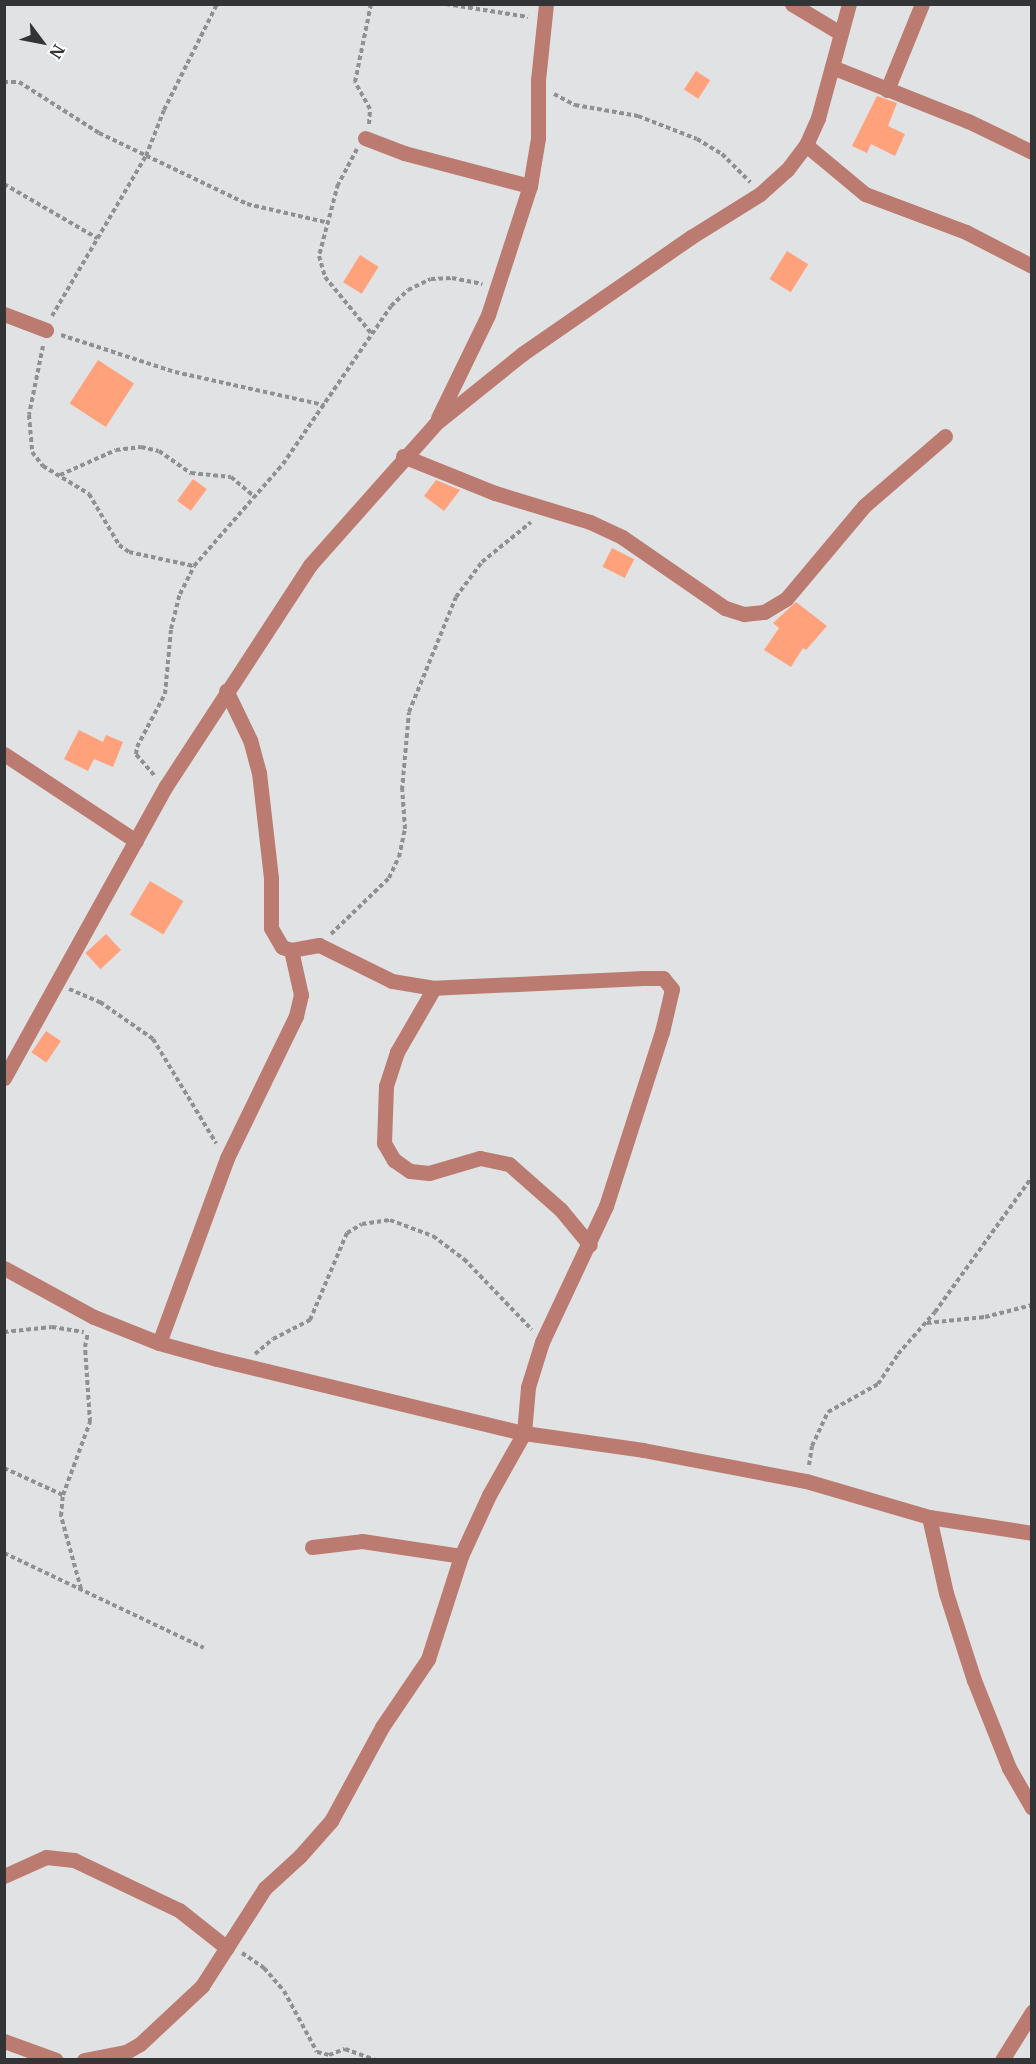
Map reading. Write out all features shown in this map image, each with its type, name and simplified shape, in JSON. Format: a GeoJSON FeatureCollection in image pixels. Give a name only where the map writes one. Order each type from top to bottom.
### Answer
{"type":"FeatureCollection","features":[{"type":"Feature","properties":{"kind":"street"},"geometry":{"type":"LineString","coordinates":[[792,4],[840,33]]}},
{"type":"Feature","properties":{"kind":"street"},"geometry":{"type":"LineString","coordinates":[[4,1078],[166,786],[226,690],[310,565],[403,456],[435,424],[522,354],[691,237],[760,194],[787,170],[806,145],[832,67],[849,4]]}},
{"type":"Feature","properties":{"kind":"street"},"geometry":{"type":"LineString","coordinates":[[887,90],[922,4]]}},
{"type":"Feature","properties":{"kind":"street"},"geometry":{"type":"LineString","coordinates":[[435,424],[477,342],[497,289],[530,186],[538,138],[538,80],[545,12]]}},
{"type":"Feature","properties":{"kind":"street"},"geometry":{"type":"LineString","coordinates":[[832,67],[968,121],[1032,152]]}},
{"type":"Feature","properties":{"kind":"street"},"geometry":{"type":"LineString","coordinates":[[364,138],[404,153],[530,186]]}},
{"type":"Feature","properties":{"kind":"street"},"geometry":{"type":"LineString","coordinates":[[806,145],[866,194],[966,232],[1032,266]]}},
{"type":"Feature","properties":{"kind":"street"},"geometry":{"type":"LineString","coordinates":[[4,314],[46,330]]}},
{"type":"Feature","properties":{"kind":"street"},"geometry":{"type":"LineString","coordinates":[[403,456],[622,537],[725,608],[744,614],[764,612],[786,599],[864,506],[945,436]]}},
{"type":"Feature","properties":{"kind":"street"},"geometry":{"type":"LineString","coordinates":[[84,2060],[126,2052],[140,2044],[202,1986],[265,1888],[300,1856],[330,1821],[382,1727],[428,1659],[461,1556],[489,1495],[524,1433],[528,1387],[542,1342],[590,1245],[662,1032],[672,989],[669,982],[643,978],[434,988],[392,981],[319,945],[291,950],[274,939],[271,928],[272,878],[259,773],[250,740],[226,690]]}},
{"type":"Feature","properties":{"kind":"street"},"geometry":{"type":"LineString","coordinates":[[4,754],[136,841]]}},
{"type":"Feature","properties":{"kind":"street"},"geometry":{"type":"LineString","coordinates":[[159,1344],[227,1158],[296,1016],[301,995],[291,950]]}},
{"type":"Feature","properties":{"kind":"street"},"geometry":{"type":"LineString","coordinates":[[434,988],[397,1052],[386,1086],[382,1116],[384,1143],[410,1171],[429,1173],[480,1158],[509,1164],[561,1210],[590,1245]]}},
{"type":"Feature","properties":{"kind":"street"},"geometry":{"type":"LineString","coordinates":[[4,1268],[94,1317],[159,1344],[524,1433],[643,1450],[806,1481],[929,1517],[1032,1533]]}},
{"type":"Feature","properties":{"kind":"street"},"geometry":{"type":"LineString","coordinates":[[929,1517],[946,1593],[974,1680],[1009,1768],[1032,1808]]}},
{"type":"Feature","properties":{"kind":"street"},"geometry":{"type":"LineString","coordinates":[[312,1547],[362,1541],[461,1556]]}},
{"type":"Feature","properties":{"kind":"street"},"geometry":{"type":"LineString","coordinates":[[4,1876],[46,1857],[74,1860],[179,1910],[225,1951]]}},
{"type":"Feature","properties":{"kind":"street"},"geometry":{"type":"LineString","coordinates":[[1002,2060],[1032,2012]]}},
{"type":"Feature","properties":{"kind":"street"},"geometry":{"type":"LineString","coordinates":[[4,2041],[56,2060]]}},
{"type":"Feature","properties":{"kind":"path"},"geometry":{"type":"LineString","coordinates":[[194,566],[129,552],[119,545],[89,495],[43,466],[32,452],[28,436],[46,330],[147,156],[164,110],[217,4]]}},
{"type":"Feature","properties":{"kind":"path"},"geometry":{"type":"LineString","coordinates":[[371,4],[355,82],[370,109],[364,138],[343,174],[319,256],[324,278],[371,333]]}},
{"type":"Feature","properties":{"kind":"path"},"geometry":{"type":"LineString","coordinates":[[446,4],[545,12]]}},
{"type":"Feature","properties":{"kind":"path"},"geometry":{"type":"LineString","coordinates":[[538,80],[575,105],[638,116],[697,139],[722,154],[760,194]]}},
{"type":"Feature","properties":{"kind":"path"},"geometry":{"type":"LineString","coordinates":[[4,82],[20,82],[68,114],[147,156],[247,204],[329,223]]}},
{"type":"Feature","properties":{"kind":"path"},"geometry":{"type":"LineString","coordinates":[[4,184],[98,238]]}},
{"type":"Feature","properties":{"kind":"path"},"geometry":{"type":"LineString","coordinates":[[166,786],[144,767],[136,754],[137,747],[165,694],[171,629],[180,594],[194,566],[255,497],[324,405],[371,333],[408,290],[431,279],[452,278],[497,289]]}},
{"type":"Feature","properties":{"kind":"path"},"geometry":{"type":"LineString","coordinates":[[46,330],[175,372],[324,405]]}},
{"type":"Feature","properties":{"kind":"path"},"geometry":{"type":"LineString","coordinates":[[60,476],[116,450],[141,447],[159,451],[191,472],[231,477],[255,497]]}},
{"type":"Feature","properties":{"kind":"path"},"geometry":{"type":"LineString","coordinates":[[319,945],[389,878],[399,857],[405,829],[402,790],[409,712],[456,597],[490,555],[549,510]]}},
{"type":"Feature","properties":{"kind":"path"},"geometry":{"type":"LineString","coordinates":[[57,984],[100,1002],[153,1039],[198,1118],[227,1158]]}},
{"type":"Feature","properties":{"kind":"path"},"geometry":{"type":"LineString","coordinates":[[806,1481],[812,1446],[828,1412],[878,1384],[926,1323],[1032,1177]]}},
{"type":"Feature","properties":{"kind":"path"},"geometry":{"type":"LineString","coordinates":[[248,1366],[260,1348],[310,1320],[347,1233],[362,1224],[390,1220],[433,1236],[464,1259],[491,1283],[542,1342]]}},
{"type":"Feature","properties":{"kind":"path"},"geometry":{"type":"LineString","coordinates":[[926,1323],[985,1317],[1032,1305]]}},
{"type":"Feature","properties":{"kind":"path"},"geometry":{"type":"LineString","coordinates":[[81,1589],[61,1516],[63,1495],[90,1422],[85,1347],[94,1317]]}},
{"type":"Feature","properties":{"kind":"path"},"geometry":{"type":"LineString","coordinates":[[4,1332],[52,1327],[88,1333]]}},
{"type":"Feature","properties":{"kind":"path"},"geometry":{"type":"LineString","coordinates":[[4,1468],[63,1495]]}},
{"type":"Feature","properties":{"kind":"path"},"geometry":{"type":"LineString","coordinates":[[4,1553],[204,1648]]}},
{"type":"Feature","properties":{"kind":"path"},"geometry":{"type":"LineString","coordinates":[[225,1951],[237,1951],[264,1968],[284,1991],[317,2052],[329,2055],[345,2049],[375,2060]]}},
{"type":"Feature","properties":{"kind":"building"},"geometry":{"type":"Polygon","coordinates":[[[696,71],[710,80],[698,99],[684,89],[696,71]]]}},
{"type":"Feature","properties":{"kind":"building"},"geometry":{"type":"Polygon","coordinates":[[[877,96],[897,103],[888,126],[905,134],[895,156],[871,144],[867,153],[852,146],[877,96]]]}},
{"type":"Feature","properties":{"kind":"building"},"geometry":{"type":"Polygon","coordinates":[[[787,251],[808,264],[791,292],[770,279],[787,251]]]}},
{"type":"Feature","properties":{"kind":"building"},"geometry":{"type":"Polygon","coordinates":[[[360,255],[379,267],[362,294],[343,282],[360,255]]]}},
{"type":"Feature","properties":{"kind":"building"},"geometry":{"type":"Polygon","coordinates":[[[98,360],[134,383],[106,427],[70,404],[98,360]]]}},
{"type":"Feature","properties":{"kind":"building"},"geometry":{"type":"Polygon","coordinates":[[[193,479],[207,489],[191,511],[177,501],[193,479]]]}},
{"type":"Feature","properties":{"kind":"building"},"geometry":{"type":"Polygon","coordinates":[[[436,480],[460,490],[444,511],[424,496],[436,480]]]}},
{"type":"Feature","properties":{"kind":"building"},"geometry":{"type":"Polygon","coordinates":[[[612,548],[634,559],[625,578],[602,567],[612,548]]]}},
{"type":"Feature","properties":{"kind":"building"},"geometry":{"type":"Polygon","coordinates":[[[796,602],[827,626],[806,650],[803,648],[791,667],[764,650],[779,628],[773,623],[796,602]]]}},
{"type":"Feature","properties":{"kind":"building"},"geometry":{"type":"Polygon","coordinates":[[[79,730],[103,742],[106,735],[123,742],[113,767],[94,759],[88,771],[64,759],[79,730]]]}},
{"type":"Feature","properties":{"kind":"building"},"geometry":{"type":"Polygon","coordinates":[[[150,881],[183,901],[163,935],[130,914],[150,881]]]}},
{"type":"Feature","properties":{"kind":"building"},"geometry":{"type":"Polygon","coordinates":[[[106,934],[121,950],[101,969],[86,953],[106,934]]]}},
{"type":"Feature","properties":{"kind":"building"},"geometry":{"type":"Polygon","coordinates":[[[46,1031],[61,1041],[46,1063],[31,1053],[46,1031]]]}}]}
